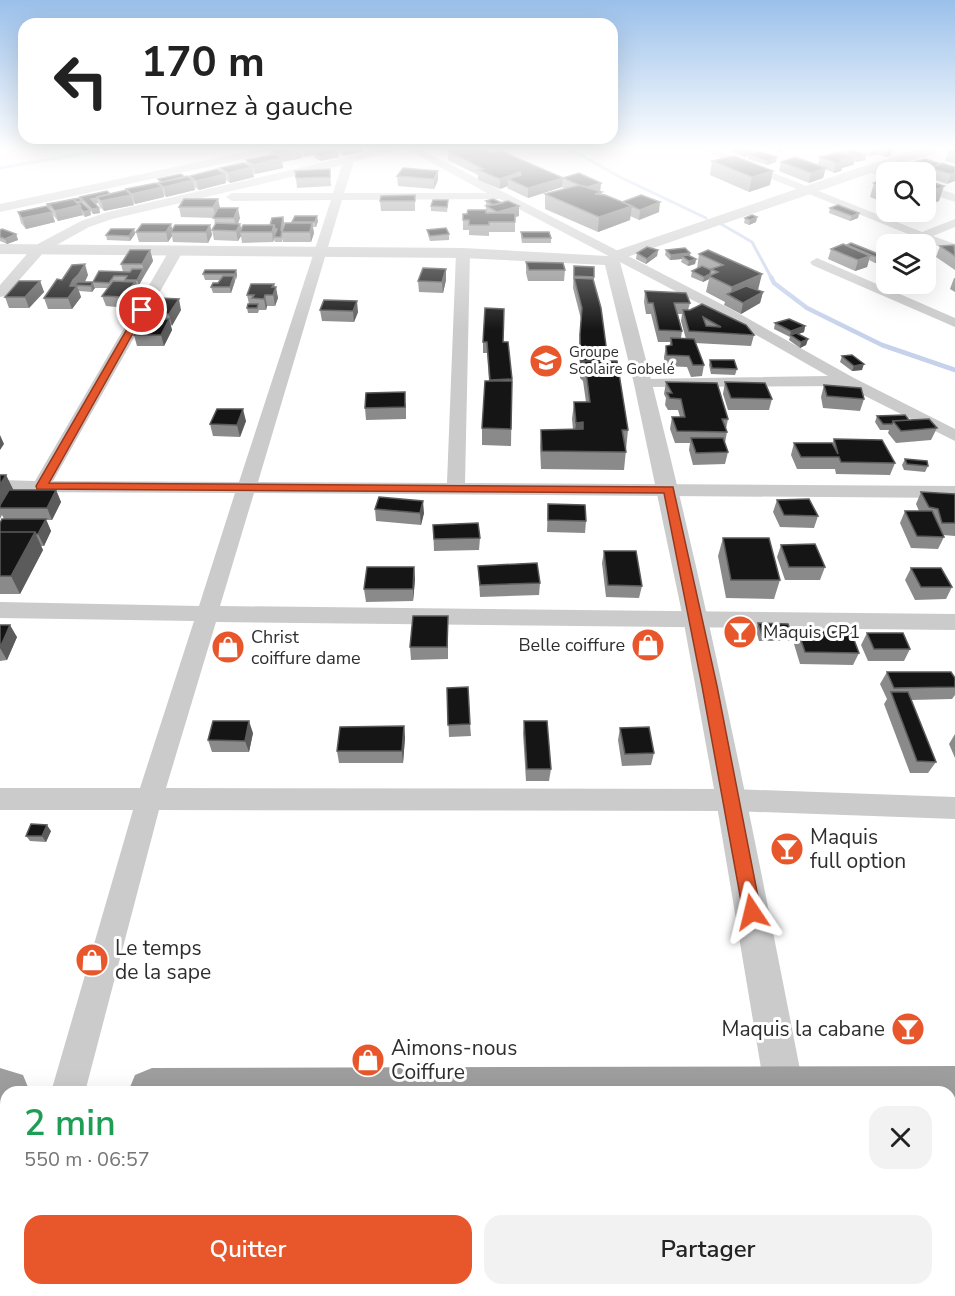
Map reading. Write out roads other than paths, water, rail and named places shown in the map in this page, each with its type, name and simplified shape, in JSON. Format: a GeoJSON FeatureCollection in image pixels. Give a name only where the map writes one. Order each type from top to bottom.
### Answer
{"type":"FeatureCollection","features":[{"type":"Feature","properties":{"kind":"street"},"geometry":{"type":"LineString","coordinates":[[0,293],[39,249],[85,224],[138,209]]}},
{"type":"Feature","properties":{"kind":"street"},"geometry":{"type":"LineString","coordinates":[[70,1086],[149,800],[333,209]]}},
{"type":"Feature","properties":{"kind":"street"},"geometry":{"type":"LineString","coordinates":[[527,209],[615,258],[762,331],[848,381],[955,436]]}},
{"type":"Feature","properties":{"kind":"street"},"geometry":{"type":"LineString","coordinates":[[0,249],[463,253],[615,258],[753,209]]}},
{"type":"Feature","properties":{"kind":"street"},"geometry":{"type":"LineString","coordinates":[[856,209],[917,234]]}},
{"type":"Feature","properties":{"kind":"street"},"geometry":{"type":"LineString","coordinates":[[927,234],[955,223]]}},
{"type":"Feature","properties":{"kind":"street"},"geometry":{"type":"LineString","coordinates":[[936,242],[955,249]]}},
{"type":"Feature","properties":{"kind":"street"},"geometry":{"type":"LineString","coordinates":[[41,486],[176,251]]}},
{"type":"Feature","properties":{"kind":"street"},"geometry":{"type":"LineString","coordinates":[[456,487],[463,253]]}},
{"type":"Feature","properties":{"kind":"street"},"geometry":{"type":"LineString","coordinates":[[615,258],[669,489],[696,618],[732,800],[783,1086]]}},
{"type":"Feature","properties":{"kind":"street"},"geometry":{"type":"LineString","coordinates":[[817,262],[955,323]]}},
{"type":"Feature","properties":{"kind":"street"},"geometry":{"type":"LineString","coordinates":[[644,384],[848,381]]}},
{"type":"Feature","properties":{"kind":"street"},"geometry":{"type":"LineString","coordinates":[[0,486],[456,487],[955,492]]}},
{"type":"Feature","properties":{"kind":"street"},"geometry":{"type":"LineString","coordinates":[[0,610],[955,622]]}},
{"type":"Feature","properties":{"kind":"street"},"geometry":{"type":"LineString","coordinates":[[0,799],[732,800],[955,808]]}},
{"type":"Feature","properties":{"kind":"waterway"},"geometry":{"type":"LineString","coordinates":[[688,209],[706,218]]}},
{"type":"Feature","properties":{"kind":"waterway"},"geometry":{"type":"LineString","coordinates":[[721,224],[752,242],[772,279]]}},
{"type":"Feature","properties":{"kind":"waterway"},"geometry":{"type":"LineString","coordinates":[[772,279],[774,283],[807,308],[882,345],[955,370]]}},
{"type":"Feature","properties":{"kind":"place","name":"Groupe Scolaire Gobelé"},"geometry":{"type":"Point","coordinates":[546,361]}},
{"type":"Feature","properties":{"kind":"place","name":"Maquis CP1"},"geometry":{"type":"Point","coordinates":[740,632]}},
{"type":"Feature","properties":{"kind":"place","name":"Belle coiffure"},"geometry":{"type":"Point","coordinates":[648,645]}},
{"type":"Feature","properties":{"kind":"place","name":"Christ coiffure dame"},"geometry":{"type":"Point","coordinates":[228,647]}},
{"type":"Feature","properties":{"kind":"place","name":"Maquis full option"},"geometry":{"type":"Point","coordinates":[787,849]}},
{"type":"Feature","properties":{"kind":"place","name":"Le temps de la sape"},"geometry":{"type":"Point","coordinates":[92,960]}},
{"type":"Feature","properties":{"kind":"place","name":"Maquis la cabane"},"geometry":{"type":"Point","coordinates":[908,1029]}},
{"type":"Feature","properties":{"kind":"place","name":"Aimons-nous Coiffure"},"geometry":{"type":"Point","coordinates":[368,1060]}}]}
